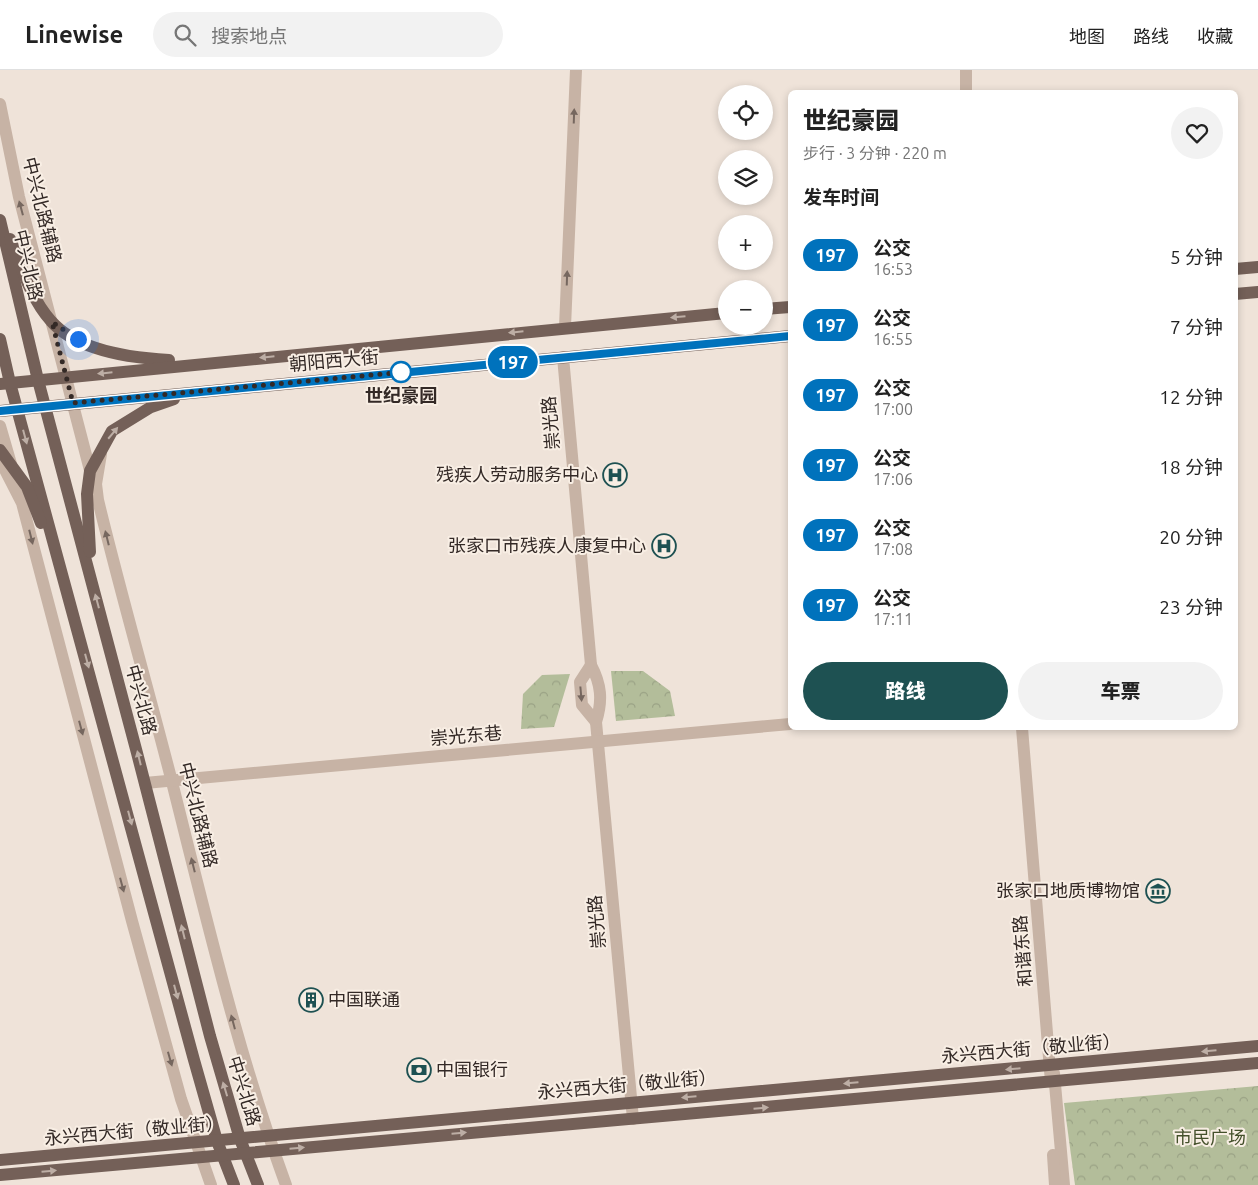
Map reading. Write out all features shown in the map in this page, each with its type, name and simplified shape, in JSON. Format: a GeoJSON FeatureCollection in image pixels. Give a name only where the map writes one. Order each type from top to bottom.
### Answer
{"type":"FeatureCollection","features":[{"type":"Feature","properties":{"kind":"main road"},"geometry":{"type":"LineString","coordinates":[[0,214],[30,286],[52,322],[88,345],[115,354],[207,363]]}},
{"type":"Feature","properties":{"kind":"main road","name":"中兴北路"},"geometry":{"type":"LineString","coordinates":[[0,220],[38,380],[210,1036],[240,1139],[258,1185]]}},
{"type":"Feature","properties":{"kind":"main road"},"geometry":{"type":"LineString","coordinates":[[1238,269],[1258,267]]}},
{"type":"Feature","properties":{"kind":"main road"},"geometry":{"type":"LineString","coordinates":[[1238,294],[1258,292]]}},
{"type":"Feature","properties":{"kind":"main road"},"geometry":{"type":"LineString","coordinates":[[773,308],[788,307]]}},
{"type":"Feature","properties":{"kind":"main road","name":"朝阳西大街"},"geometry":{"type":"LineString","coordinates":[[5,383],[565,327],[718,314]]}},
{"type":"Feature","properties":{"kind":"main road","name":"朝阳西大街"},"geometry":{"type":"LineString","coordinates":[[0,411],[788,336]]}},
{"type":"Feature","properties":{"kind":"main road"},"geometry":{"type":"LineString","coordinates":[[0,339],[5,383],[17,410],[217,1141],[234,1185]]}},
{"type":"Feature","properties":{"kind":"main road"},"geometry":{"type":"LineString","coordinates":[[91,580],[87,494],[90,470],[112,431],[127,420],[151,407],[206,391]]}},
{"type":"Feature","properties":{"kind":"main road"},"geometry":{"type":"LineString","coordinates":[[0,450],[5,460],[27,487],[65,584]]}},
{"type":"Feature","properties":{"kind":"main road","name":"永兴西大街（敬业街）"},"geometry":{"type":"LineString","coordinates":[[0,1160],[1258,1046]]}},
{"type":"Feature","properties":{"kind":"main road","name":"永兴西大街（敬业街）"},"geometry":{"type":"LineString","coordinates":[[0,1175],[1258,1063]]}},
{"type":"Feature","properties":{"kind":"street"},"geometry":{"type":"LineString","coordinates":[[565,327],[576,70]]}},
{"type":"Feature","properties":{"kind":"street"},"geometry":{"type":"LineString","coordinates":[[966,70],[966,90]]}},
{"type":"Feature","properties":{"kind":"street","name":"中兴北路辅路"},"geometry":{"type":"LineString","coordinates":[[0,104],[19,197],[172,780],[234,1025],[268,1136],[286,1185]]}},
{"type":"Feature","properties":{"kind":"street","name":"崇光路"},"geometry":{"type":"LineString","coordinates":[[563,357],[591,665],[599,680],[602,705],[596,722],[633,1119]]}},
{"type":"Feature","properties":{"kind":"street"},"geometry":{"type":"LineString","coordinates":[[0,426],[5,460],[22,503],[132,921],[195,1143],[211,1185]]}},
{"type":"Feature","properties":{"kind":"street","name":"中兴北路辅路"},"geometry":{"type":"LineString","coordinates":[[98,500],[97,478],[102,450]]}},
{"type":"Feature","properties":{"kind":"street","name":"崇光路"},"geometry":{"type":"LineString","coordinates":[[591,665],[580,682],[580,689],[582,704],[596,722]]}},
{"type":"Feature","properties":{"kind":"street","name":"崇光东巷"},"geometry":{"type":"LineString","coordinates":[[145,783],[788,724]]}},
{"type":"Feature","properties":{"kind":"street","name":"和谐东路"},"geometry":{"type":"LineString","coordinates":[[1022,730],[1049,1065],[1064,1185]]}},
{"type":"Feature","properties":{"kind":"street","name":"和谐东路"},"geometry":{"type":"LineString","coordinates":[[1051,1082],[1056,1185]]}},
{"type":"Feature","properties":{"kind":"green space"},"geometry":{"type":"Polygon","coordinates":[[[611,671],[643,671],[670,691],[675,716],[616,721],[611,671]]]}},
{"type":"Feature","properties":{"kind":"green space"},"geometry":{"type":"Polygon","coordinates":[[[570,674],[554,727],[521,729],[523,694],[542,675],[570,674]]]}},
{"type":"Feature","properties":{"kind":"green space","name":"市民广场"},"geometry":{"type":"Polygon","coordinates":[[[1258,1086],[1258,1185],[1075,1185],[1064,1103],[1258,1086]]]}},
{"type":"Feature","properties":{"kind":"bus line","name":"197"},"geometry":{"type":"LineString","coordinates":[[0,411],[788,336]]}},
{"type":"Feature","properties":{"kind":"place","name":"世纪豪园"},"geometry":{"type":"Point","coordinates":[401,372]}},
{"type":"Feature","properties":{"kind":"place","name":"残疾人劳动服务中心"},"geometry":{"type":"Point","coordinates":[615,475]}},
{"type":"Feature","properties":{"kind":"place","name":"张家口市残疾人康复中心"},"geometry":{"type":"Point","coordinates":[664,546]}},
{"type":"Feature","properties":{"kind":"place","name":"张家口地质博物馆"},"geometry":{"type":"Point","coordinates":[1158,891]}},
{"type":"Feature","properties":{"kind":"place","name":"中国联通"},"geometry":{"type":"Point","coordinates":[311,1000]}},
{"type":"Feature","properties":{"kind":"place","name":"中国银行"},"geometry":{"type":"Point","coordinates":[419,1070]}},
{"type":"Feature","properties":{"kind":"route"},"geometry":{"type":"LineString","coordinates":[[78,339],[67,334],[52,322],[73,403],[404,372],[401,372]]}}]}
